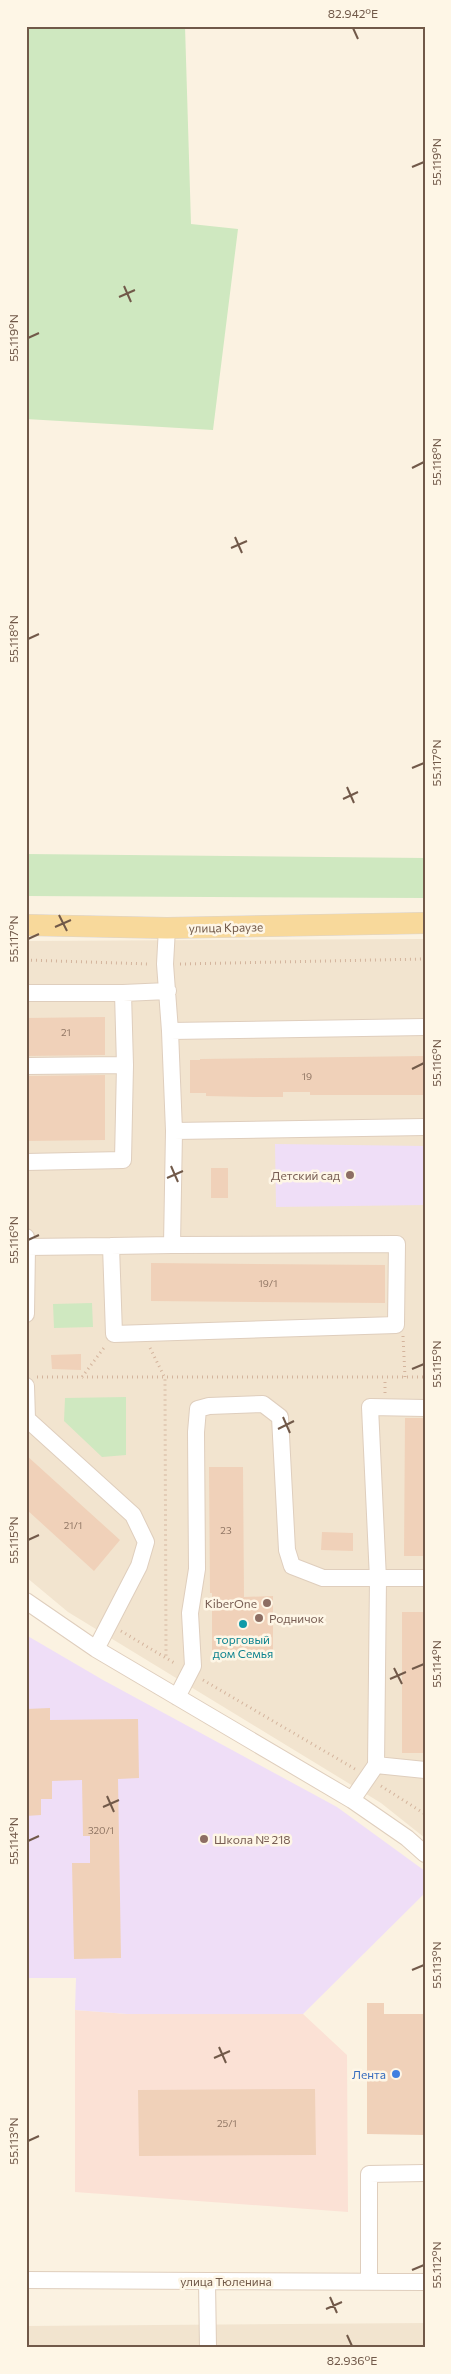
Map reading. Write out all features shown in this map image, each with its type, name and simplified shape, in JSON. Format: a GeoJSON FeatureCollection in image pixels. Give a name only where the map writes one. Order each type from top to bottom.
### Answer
{"type":"FeatureCollection","features":[{"type":"Feature","properties":{"kind":"main road","name":"улица Краузе"},"geometry":{"type":"LineString","coordinates":[[26,925],[167,928],[425,923]]}},
{"type":"Feature","properties":{"kind":"street"},"geometry":{"type":"LineString","coordinates":[[167,928],[165,964],[168,991],[174,1130],[172,1245]]}},
{"type":"Feature","properties":{"kind":"street"},"geometry":{"type":"LineString","coordinates":[[26,993],[168,991]]}},
{"type":"Feature","properties":{"kind":"street"},"geometry":{"type":"LineString","coordinates":[[26,1162],[123,1160],[125,1065],[123,993]]}},
{"type":"Feature","properties":{"kind":"street"},"geometry":{"type":"LineString","coordinates":[[170,1030],[425,1027]]}},
{"type":"Feature","properties":{"kind":"street"},"geometry":{"type":"LineString","coordinates":[[26,1066],[125,1065]]}},
{"type":"Feature","properties":{"kind":"street"},"geometry":{"type":"LineString","coordinates":[[174,1130],[425,1127]]}},
{"type":"Feature","properties":{"kind":"street"},"geometry":{"type":"LineString","coordinates":[[26,1237],[26,1314]]}},
{"type":"Feature","properties":{"kind":"street"},"geometry":{"type":"LineString","coordinates":[[27,1247],[172,1245],[397,1244],[396,1325],[114,1334],[111,1246]]}},
{"type":"Feature","properties":{"kind":"street"},"geometry":{"type":"LineString","coordinates":[[31,1382],[27,1419],[132,1515],[146,1542],[139,1566],[96,1649]]}},
{"type":"Feature","properties":{"kind":"street"},"geometry":{"type":"LineString","coordinates":[[177,1696],[193,1666],[190,1613],[197,1569],[196,1432],[198,1409],[209,1406],[263,1404],[280,1417],[286,1550],[292,1566],[323,1578],[425,1578]]}},
{"type":"Feature","properties":{"kind":"street"},"geometry":{"type":"LineString","coordinates":[[352,1800],[373,1771],[378,1579],[370,1407],[425,1408]]}},
{"type":"Feature","properties":{"kind":"street"},"geometry":{"type":"LineString","coordinates":[[26,1601],[96,1649],[352,1800],[407,1838],[425,1854]]}},
{"type":"Feature","properties":{"kind":"street"},"geometry":{"type":"LineString","coordinates":[[373,1771],[425,1770]]}},
{"type":"Feature","properties":{"kind":"street"},"geometry":{"type":"LineString","coordinates":[[369,2282],[369,2174],[425,2173]]}},
{"type":"Feature","properties":{"kind":"street","name":"улица Тюленина"},"geometry":{"type":"LineString","coordinates":[[26,2280],[425,2282]]}},
{"type":"Feature","properties":{"kind":"street"},"geometry":{"type":"LineString","coordinates":[[208,2281],[208,2348]]}},
{"type":"Feature","properties":{"kind":"path"},"geometry":{"type":"LineString","coordinates":[[26,960],[165,964],[425,959]]}},
{"type":"Feature","properties":{"kind":"path"},"geometry":{"type":"LineString","coordinates":[[396,1325],[405,1339],[406,1377]]}},
{"type":"Feature","properties":{"kind":"path"},"geometry":{"type":"LineString","coordinates":[[82,1377],[114,1334]]}},
{"type":"Feature","properties":{"kind":"path"},"geometry":{"type":"LineString","coordinates":[[143,1334],[165,1378],[166,1657]]}},
{"type":"Feature","properties":{"kind":"path"},"geometry":{"type":"LineString","coordinates":[[31,1382],[82,1377],[425,1377]]}},
{"type":"Feature","properties":{"kind":"path"},"geometry":{"type":"LineString","coordinates":[[110,1624],[190,1672],[373,1771],[425,1814]]}},
{"type":"Feature","properties":{"kind":"shaded area"},"geometry":{"type":"Polygon","coordinates":[[[425,939],[425,1838],[381,1803],[68,1612],[26,1577],[26,941],[425,939]]]}},
{"type":"Feature","properties":{"kind":"shaded area","name":"Детский сад"},"geometry":{"type":"Polygon","coordinates":[[[275,1144],[425,1146],[425,1205],[276,1207],[275,1144]]]}},
{"type":"Feature","properties":{"kind":"shaded area","name":"Школа № 218"},"geometry":{"type":"Polygon","coordinates":[[[26,1635],[103,1680],[337,1807],[425,1871],[425,1893],[303,2014],[127,2014],[75,2010],[76,1978],[26,1978],[26,1635]]]}},
{"type":"Feature","properties":{"kind":"shaded area"},"geometry":{"type":"Polygon","coordinates":[[[75,2010],[127,2014],[303,2014],[347,2055],[348,2212],[75,2192],[75,2010]]]}},
{"type":"Feature","properties":{"kind":"shaded area"},"geometry":{"type":"Polygon","coordinates":[[[425,2323],[425,2348],[26,2348],[26,2326],[425,2323]]]}},
{"type":"Feature","properties":{"kind":"green space"},"geometry":{"type":"Polygon","coordinates":[[[26,26],[185,26],[191,224],[238,229],[213,430],[26,419],[26,26]]]}},
{"type":"Feature","properties":{"kind":"green space"},"geometry":{"type":"Polygon","coordinates":[[[26,854],[425,858],[425,898],[26,896],[26,854]]]}},
{"type":"Feature","properties":{"kind":"green space"},"geometry":{"type":"Polygon","coordinates":[[[92,1303],[93,1327],[54,1328],[53,1304],[92,1303]]]}},
{"type":"Feature","properties":{"kind":"green space"},"geometry":{"type":"Polygon","coordinates":[[[126,1397],[126,1455],[102,1457],[64,1421],[65,1398],[126,1397]]]}},
{"type":"Feature","properties":{"kind":"building"},"geometry":{"type":"Polygon","coordinates":[[[105,1017],[105,1055],[26,1056],[26,1018],[105,1017]]]}},
{"type":"Feature","properties":{"kind":"building"},"geometry":{"type":"Polygon","coordinates":[[[425,1056],[425,1095],[310,1095],[310,1092],[283,1092],[283,1097],[253,1097],[206,1096],[206,1093],[190,1093],[190,1060],[425,1056]]]}},
{"type":"Feature","properties":{"kind":"building"},"geometry":{"type":"Polygon","coordinates":[[[105,1075],[105,1140],[26,1141],[26,1076],[105,1075]]]}},
{"type":"Feature","properties":{"kind":"building"},"geometry":{"type":"Polygon","coordinates":[[[211,1168],[228,1168],[228,1198],[211,1198],[211,1168]]]}},
{"type":"Feature","properties":{"kind":"building"},"geometry":{"type":"Polygon","coordinates":[[[151,1263],[385,1265],[385,1303],[151,1301],[151,1263]]]}},
{"type":"Feature","properties":{"kind":"building"},"geometry":{"type":"Polygon","coordinates":[[[81,1354],[81,1370],[52,1369],[51,1355],[81,1354]]]}},
{"type":"Feature","properties":{"kind":"building"},"geometry":{"type":"Polygon","coordinates":[[[405,1418],[425,1418],[425,1556],[404,1556],[405,1418]]]}},
{"type":"Feature","properties":{"kind":"building"},"geometry":{"type":"Polygon","coordinates":[[[26,1455],[120,1540],[94,1571],[26,1509],[26,1455]]]}},
{"type":"Feature","properties":{"kind":"building"},"geometry":{"type":"Polygon","coordinates":[[[209,1467],[243,1467],[244,1597],[273,1596],[273,1652],[212,1653],[209,1467]]]}},
{"type":"Feature","properties":{"kind":"building"},"geometry":{"type":"Polygon","coordinates":[[[322,1532],[353,1533],[353,1551],[321,1550],[322,1532]]]}},
{"type":"Feature","properties":{"kind":"building"},"geometry":{"type":"Polygon","coordinates":[[[402,1612],[425,1612],[425,1753],[402,1753],[402,1612]]]}},
{"type":"Feature","properties":{"kind":"building"},"geometry":{"type":"Polygon","coordinates":[[[50,1708],[50,1720],[138,1719],[139,1778],[118,1779],[121,1958],[74,1959],[72,1863],[90,1863],[90,1836],[83,1836],[82,1780],[52,1781],[52,1799],[41,1799],[41,1815],[26,1816],[26,1709],[50,1708]]]}},
{"type":"Feature","properties":{"kind":"building","name":"Лента"},"geometry":{"type":"Polygon","coordinates":[[[367,2003],[384,2003],[384,2014],[425,2014],[425,2135],[367,2134],[367,2003]]]}},
{"type":"Feature","properties":{"kind":"building"},"geometry":{"type":"Polygon","coordinates":[[[315,2089],[316,2155],[139,2156],[138,2090],[315,2089]]]}},
{"type":"Feature","properties":{"kind":"place","name":"Детский сад"},"geometry":{"type":"Point","coordinates":[350,1175]}},
{"type":"Feature","properties":{"kind":"place","name":"KiberOne"},"geometry":{"type":"Point","coordinates":[267,1603]}},
{"type":"Feature","properties":{"kind":"place","name":"Родничок"},"geometry":{"type":"Point","coordinates":[259,1618]}},
{"type":"Feature","properties":{"kind":"place","name":"торговый дом Семья"},"geometry":{"type":"Point","coordinates":[243,1624]}},
{"type":"Feature","properties":{"kind":"place","name":"Школа № 218"},"geometry":{"type":"Point","coordinates":[204,1839]}},
{"type":"Feature","properties":{"kind":"place","name":"Лента"},"geometry":{"type":"Point","coordinates":[396,2074]}}]}
